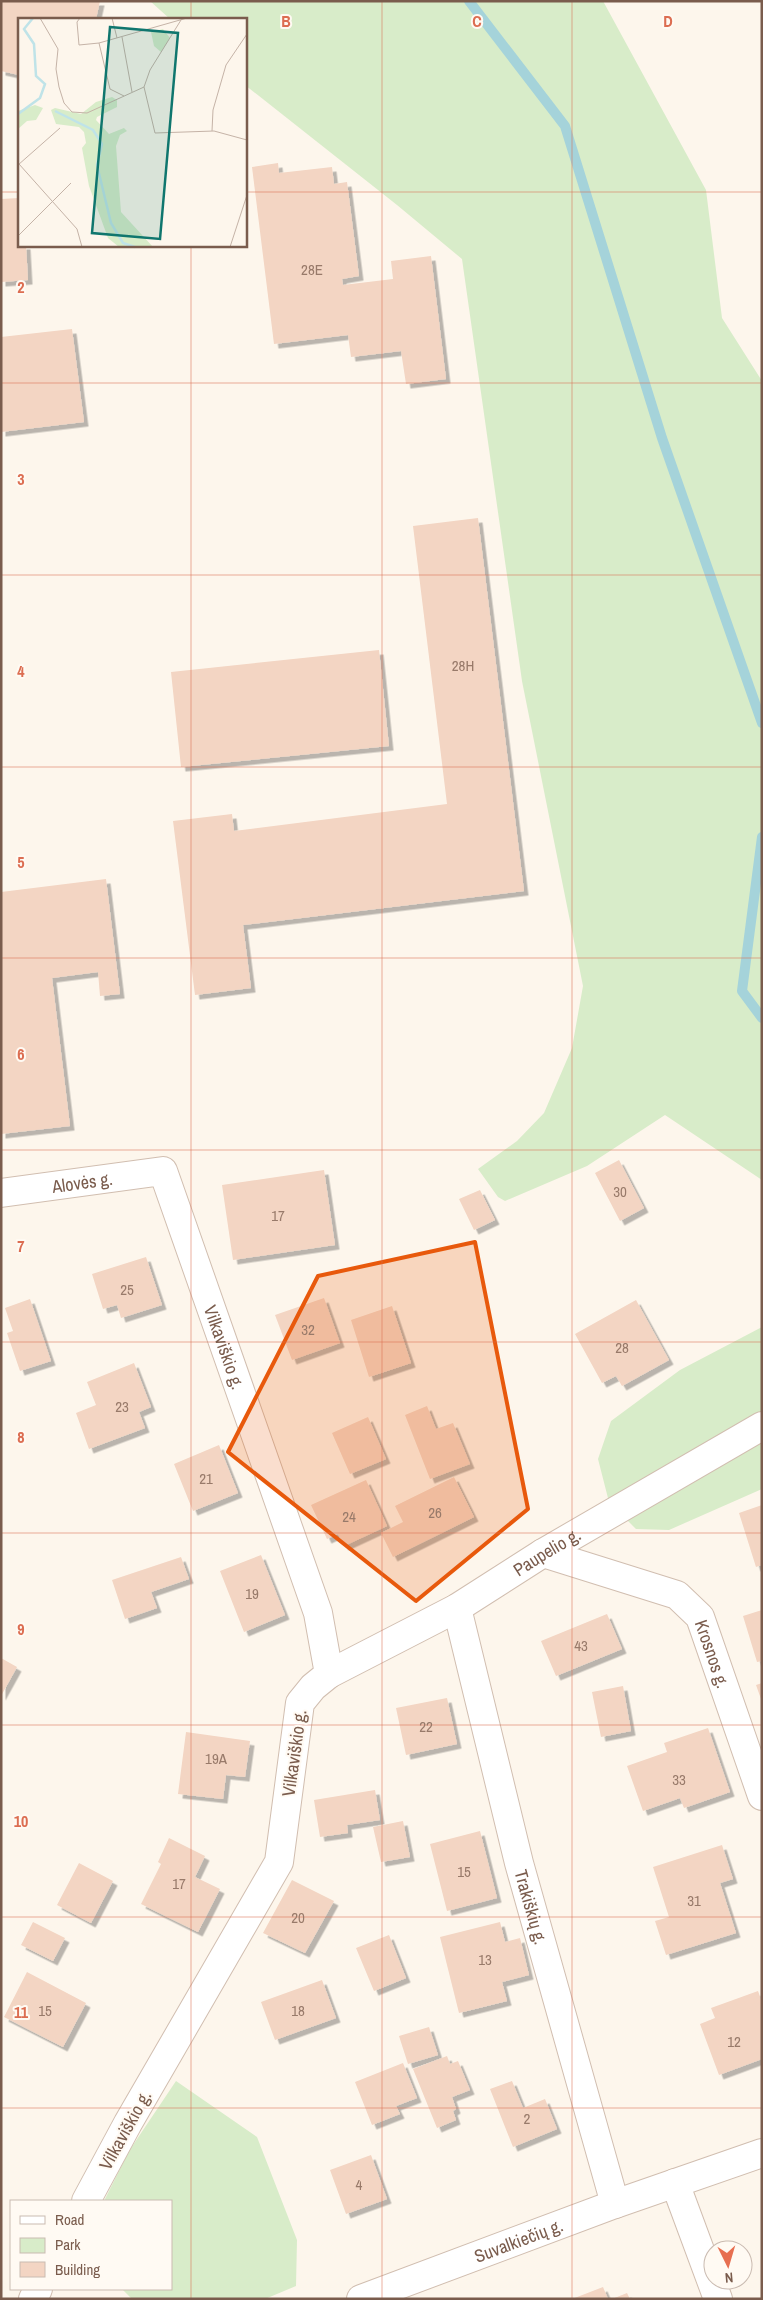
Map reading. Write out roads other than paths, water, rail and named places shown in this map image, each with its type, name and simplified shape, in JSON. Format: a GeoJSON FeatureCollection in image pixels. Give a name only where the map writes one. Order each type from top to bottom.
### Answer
{"type":"FeatureCollection","features":[{"type":"Feature","properties":{"kind":"street","name":"Alovės g."},"geometry":{"type":"LineString","coordinates":[[1,1193],[163,1171]]}},
{"type":"Feature","properties":{"kind":"street","name":"Vilkaviškio g."},"geometry":{"type":"LineString","coordinates":[[87,2200],[128,2123],[279,1862],[300,1702],[312,1687],[329,1674],[318,1612],[163,1171]]}},
{"type":"Feature","properties":{"kind":"street","name":"Paupelio g."},"geometry":{"type":"LineString","coordinates":[[329,1674],[457,1608],[543,1553],[762,1426]]}},
{"type":"Feature","properties":{"kind":"street","name":"Krosnos g."},"geometry":{"type":"LineString","coordinates":[[543,1553],[677,1595],[700,1617],[762,1796]]}},
{"type":"Feature","properties":{"kind":"street","name":"Trakiškių g."},"geometry":{"type":"LineString","coordinates":[[457,1608],[519,1863],[615,2204]]}},
{"type":"Feature","properties":{"kind":"street","name":"Suvalkiečių g."},"geometry":{"type":"LineString","coordinates":[[361,2299],[615,2204],[762,2153]]}},
{"type":"Feature","properties":{"kind":"street"},"geometry":{"type":"LineString","coordinates":[[675,2183],[718,2299]]}},
{"type":"Feature","properties":{"kind":"waterway"},"geometry":{"type":"LineString","coordinates":[[469,1],[565,126],[662,438],[762,723]]}},
{"type":"Feature","properties":{"kind":"waterway"},"geometry":{"type":"LineString","coordinates":[[762,837],[742,991],[762,1018]]}}]}
